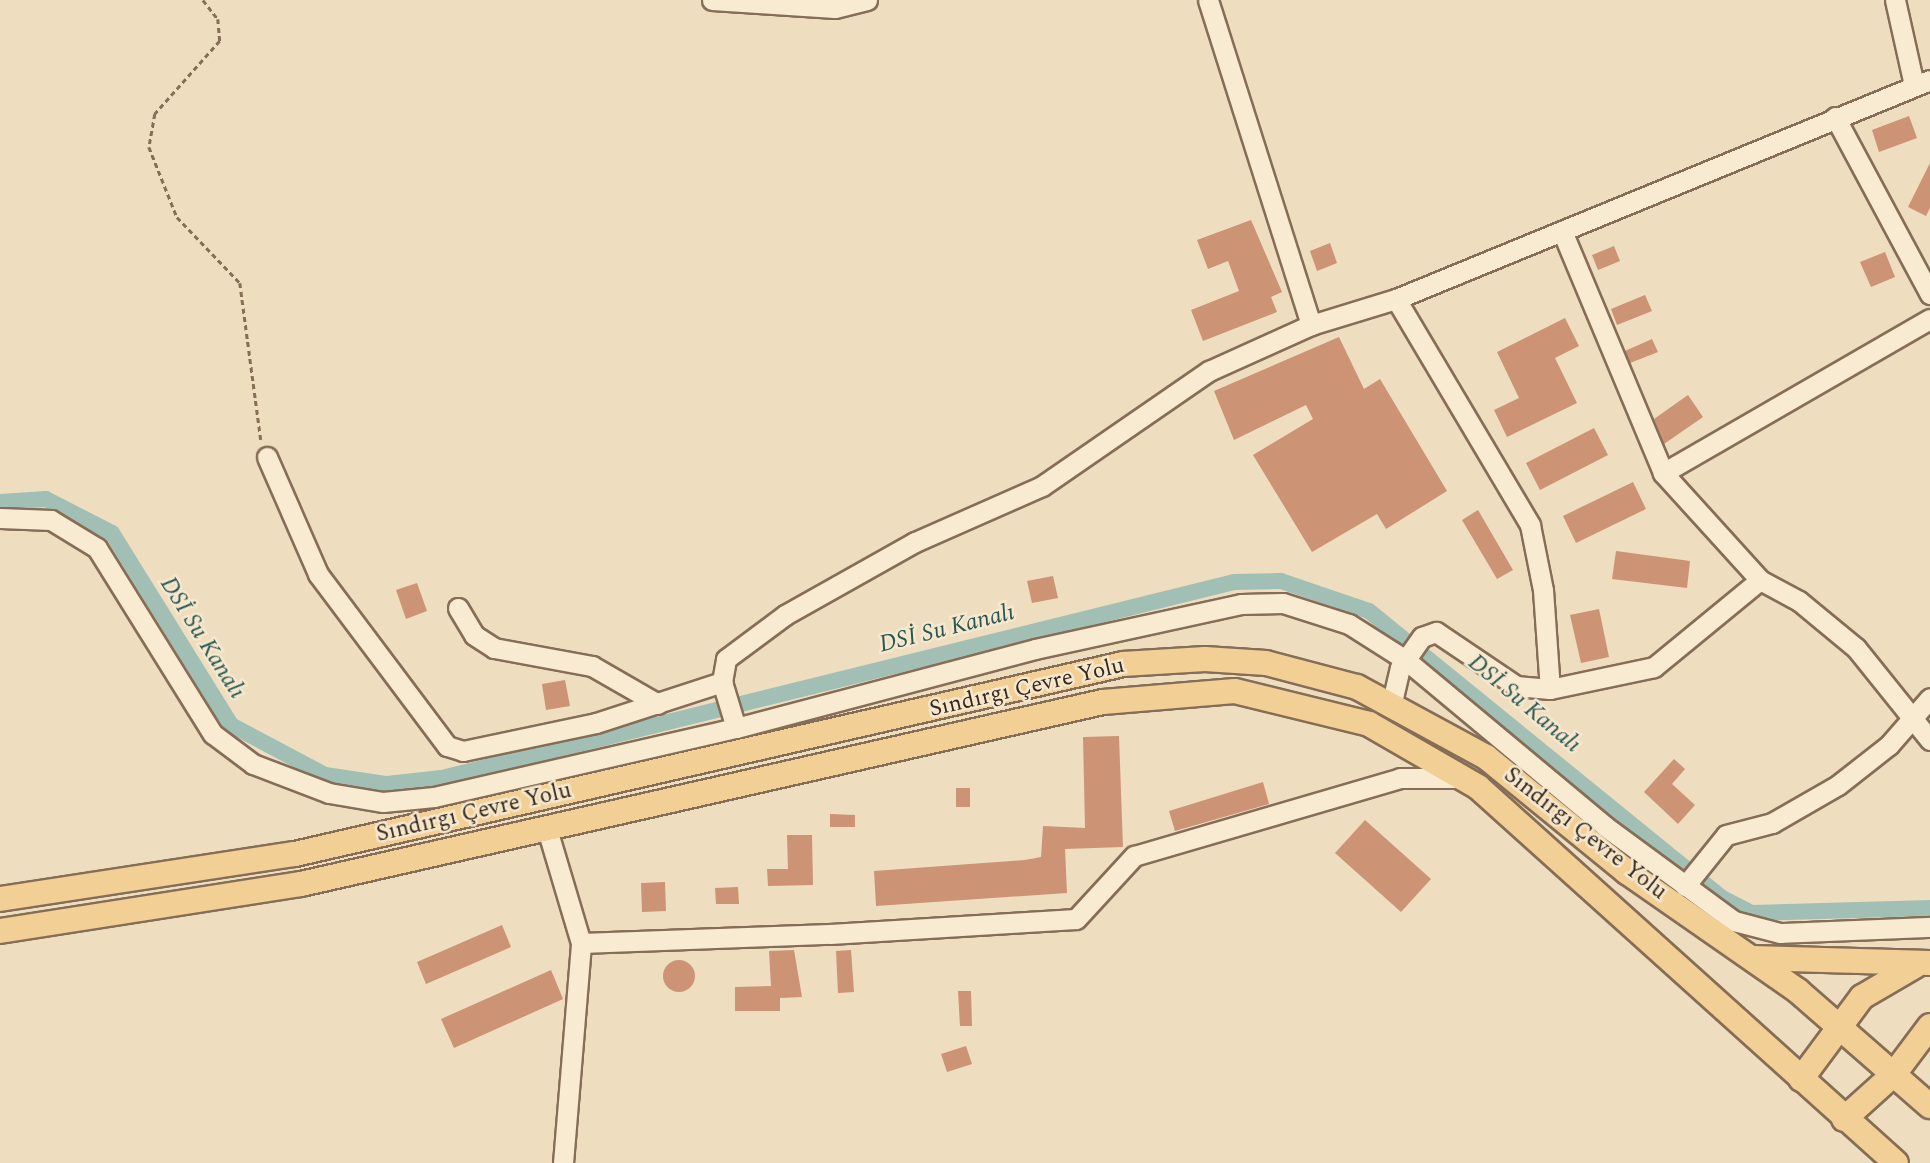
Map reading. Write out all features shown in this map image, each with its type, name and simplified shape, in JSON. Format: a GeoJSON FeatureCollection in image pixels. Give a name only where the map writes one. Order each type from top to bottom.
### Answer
{"type":"FeatureCollection","features":[{"type":"Feature","properties":{"kind":"main road","name":"Sındırgı Çevre Yolu"},"geometry":{"type":"LineString","coordinates":[[0,899],[295,854],[1154,661],[1266,663],[1392,702],[1486,757],[1628,872],[1752,958],[1837,1024],[1930,1106]]}},
{"type":"Feature","properties":{"kind":"main road","name":"Sındırgı Çevre Yolu"},"geometry":{"type":"LineString","coordinates":[[0,931],[301,884],[1005,722],[1184,692],[1235,691],[1324,709],[1369,724],[1466,779],[1677,960],[1801,1080],[1896,1163]]}},
{"type":"Feature","properties":{"kind":"main road"},"geometry":{"type":"LineString","coordinates":[[547,829],[553,811],[680,767]]}},
{"type":"Feature","properties":{"kind":"main road"},"geometry":{"type":"LineString","coordinates":[[1752,958],[1926,963]]}},
{"type":"Feature","properties":{"kind":"main road"},"geometry":{"type":"LineString","coordinates":[[1801,1080],[1837,1024],[1888,977],[1926,963]]}},
{"type":"Feature","properties":{"kind":"main road"},"geometry":{"type":"LineString","coordinates":[[1844,1119],[1894,1074],[1930,1026]]}},
{"type":"Feature","properties":{"kind":"street"},"geometry":{"type":"LineString","coordinates":[[712,0],[835,8],[867,0]]}},
{"type":"Feature","properties":{"kind":"street"},"geometry":{"type":"LineString","coordinates":[[1208,0],[1311,325]]}},
{"type":"Feature","properties":{"kind":"street"},"geometry":{"type":"LineString","coordinates":[[729,706],[732,652],[785,615],[915,542],[1042,486],[1209,371],[1311,325],[1396,299],[1922,82],[1895,0]]}},
{"type":"Feature","properties":{"kind":"street"},"geometry":{"type":"LineString","coordinates":[[1835,117],[1930,294]]}},
{"type":"Feature","properties":{"kind":"street"},"geometry":{"type":"LineString","coordinates":[[1562,231],[1663,473],[1760,580],[1799,601],[1856,648],[1930,740]]}},
{"type":"Feature","properties":{"kind":"street"},"geometry":{"type":"LineString","coordinates":[[1396,299],[1530,525],[1543,590],[1550,689]]}},
{"type":"Feature","properties":{"kind":"street"},"geometry":{"type":"LineString","coordinates":[[1663,473],[1930,319]]}},
{"type":"Feature","properties":{"kind":"street"},"geometry":{"type":"LineString","coordinates":[[267,457],[318,573],[447,747],[463,751],[658,704],[729,706]]}},
{"type":"Feature","properties":{"kind":"street"},"geometry":{"type":"LineString","coordinates":[[0,517],[51,520],[89,541],[108,561],[213,734],[253,764],[329,793],[383,802],[434,797],[729,706],[893,682],[1241,604],[1305,607],[1349,624],[1408,658],[1718,912],[1763,930],[1930,927]]}},
{"type":"Feature","properties":{"kind":"street"},"geometry":{"type":"LineString","coordinates":[[1392,702],[1408,658],[1422,637],[1449,636],[1516,686],[1550,689],[1654,667],[1760,580]]}},
{"type":"Feature","properties":{"kind":"street"},"geometry":{"type":"LineString","coordinates":[[458,608],[474,635],[494,648],[592,666],[658,704]]}},
{"type":"Feature","properties":{"kind":"street"},"geometry":{"type":"LineString","coordinates":[[1687,884],[1726,835],[1772,823],[1838,785],[1913,720],[1930,698]]}},
{"type":"Feature","properties":{"kind":"street"},"geometry":{"type":"LineString","coordinates":[[580,943],[1076,919],[1098,902],[1134,856],[1400,778],[1466,779]]}},
{"type":"Feature","properties":{"kind":"street"},"geometry":{"type":"LineString","coordinates":[[547,829],[580,943],[563,1163]]}},
{"type":"Feature","properties":{"kind":"path"},"geometry":{"type":"LineString","coordinates":[[203,0],[218,19],[220,41],[155,114],[149,147],[177,217],[240,283],[267,457]]}},
{"type":"Feature","properties":{"kind":"building"},"geometry":{"type":"Polygon","coordinates":[[[1909,116],[1917,138],[1879,152],[1872,130],[1909,116]]]}},
{"type":"Feature","properties":{"kind":"building"},"geometry":{"type":"Polygon","coordinates":[[[1930,163],[1930,208],[1926,216],[1908,207],[1930,163]]]}},
{"type":"Feature","properties":{"kind":"building"},"geometry":{"type":"Polygon","coordinates":[[[1251,220],[1282,292],[1271,297],[1277,312],[1203,341],[1191,310],[1239,291],[1228,261],[1208,269],[1197,240],[1251,220]]]}},
{"type":"Feature","properties":{"kind":"building"},"geometry":{"type":"Polygon","coordinates":[[[1330,243],[1337,263],[1317,271],[1310,251],[1330,243]]]}},
{"type":"Feature","properties":{"kind":"building"},"geometry":{"type":"Polygon","coordinates":[[[1614,246],[1620,261],[1598,270],[1592,255],[1614,246]]]}},
{"type":"Feature","properties":{"kind":"building"},"geometry":{"type":"Polygon","coordinates":[[[1885,252],[1895,277],[1871,287],[1860,262],[1885,252]]]}},
{"type":"Feature","properties":{"kind":"building"},"geometry":{"type":"Polygon","coordinates":[[[1645,295],[1652,311],[1617,325],[1611,309],[1645,295]]]}},
{"type":"Feature","properties":{"kind":"building"},"geometry":{"type":"Polygon","coordinates":[[[1565,318],[1579,346],[1555,358],[1577,403],[1507,437],[1494,410],[1519,398],[1497,352],[1565,318]]]}},
{"type":"Feature","properties":{"kind":"building"},"geometry":{"type":"Polygon","coordinates":[[[1339,337],[1364,389],[1380,379],[1447,491],[1386,529],[1377,514],[1312,552],[1253,455],[1313,419],[1306,405],[1234,440],[1214,391],[1339,337]]]}},
{"type":"Feature","properties":{"kind":"building"},"geometry":{"type":"Polygon","coordinates":[[[1652,339],[1658,352],[1630,363],[1625,351],[1652,339]]]}},
{"type":"Feature","properties":{"kind":"building"},"geometry":{"type":"Polygon","coordinates":[[[1688,395],[1703,417],[1664,444],[1654,419],[1688,395]]]}},
{"type":"Feature","properties":{"kind":"building"},"geometry":{"type":"Polygon","coordinates":[[[1594,428],[1608,455],[1540,490],[1526,463],[1594,428]]]}},
{"type":"Feature","properties":{"kind":"building"},"geometry":{"type":"Polygon","coordinates":[[[1633,482],[1646,509],[1576,543],[1563,516],[1633,482]]]}},
{"type":"Feature","properties":{"kind":"building"},"geometry":{"type":"Polygon","coordinates":[[[1478,510],[1513,570],[1497,579],[1462,520],[1478,510]]]}},
{"type":"Feature","properties":{"kind":"building"},"geometry":{"type":"Polygon","coordinates":[[[1616,551],[1690,561],[1687,588],[1612,579],[1616,551]]]}},
{"type":"Feature","properties":{"kind":"building"},"geometry":{"type":"Polygon","coordinates":[[[1053,576],[1058,598],[1032,603],[1027,581],[1053,576]]]}},
{"type":"Feature","properties":{"kind":"building"},"geometry":{"type":"Polygon","coordinates":[[[417,583],[427,611],[406,619],[396,590],[417,583]]]}},
{"type":"Feature","properties":{"kind":"building"},"geometry":{"type":"Polygon","coordinates":[[[1599,609],[1609,657],[1581,663],[1570,615],[1599,609]]]}},
{"type":"Feature","properties":{"kind":"building"},"geometry":{"type":"Polygon","coordinates":[[[565,680],[570,706],[546,710],[542,684],[565,680]]]}},
{"type":"Feature","properties":{"kind":"building"},"geometry":{"type":"Polygon","coordinates":[[[1119,736],[1123,847],[1065,849],[1067,893],[876,906],[874,871],[1041,857],[1043,826],[1085,828],[1083,737],[1119,736]]]}},
{"type":"Feature","properties":{"kind":"building"},"geometry":{"type":"Polygon","coordinates":[[[1674,759],[1685,769],[1672,784],[1695,805],[1678,824],[1644,792],[1674,759]]]}},
{"type":"Feature","properties":{"kind":"building"},"geometry":{"type":"Polygon","coordinates":[[[1263,782],[1269,804],[1175,831],[1169,811],[1263,782]]]}},
{"type":"Feature","properties":{"kind":"building"},"geometry":{"type":"Polygon","coordinates":[[[956,788],[970,788],[970,807],[956,807],[956,788]]]}},
{"type":"Feature","properties":{"kind":"building"},"geometry":{"type":"Polygon","coordinates":[[[830,814],[855,815],[855,827],[830,827],[830,814]]]}},
{"type":"Feature","properties":{"kind":"building"},"geometry":{"type":"Polygon","coordinates":[[[1365,820],[1431,879],[1401,912],[1335,853],[1365,820]]]}},
{"type":"Feature","properties":{"kind":"building"},"geometry":{"type":"Polygon","coordinates":[[[787,835],[812,835],[813,885],[768,886],[767,869],[788,869],[787,835]]]}},
{"type":"Feature","properties":{"kind":"building"},"geometry":{"type":"Polygon","coordinates":[[[665,882],[666,911],[642,912],[641,883],[665,882]]]}},
{"type":"Feature","properties":{"kind":"building"},"geometry":{"type":"Polygon","coordinates":[[[738,887],[739,904],[716,904],[715,888],[738,887]]]}},
{"type":"Feature","properties":{"kind":"building"},"geometry":{"type":"Polygon","coordinates":[[[502,925],[511,947],[426,984],[417,962],[502,925]]]}},
{"type":"Feature","properties":{"kind":"building"},"geometry":{"type":"Polygon","coordinates":[[[794,950],[802,997],[780,998],[780,1011],[735,1011],[735,987],[771,986],[769,951],[794,950]]]}},
{"type":"Feature","properties":{"kind":"building"},"geometry":{"type":"Polygon","coordinates":[[[851,950],[854,992],[838,993],[836,951],[851,950]]]}},
{"type":"Feature","properties":{"kind":"building"},"geometry":{"type":"Polygon","coordinates":[[[679,960],[690,965],[695,976],[690,987],[679,992],[668,987],[663,976],[668,965],[679,960]]]}},
{"type":"Feature","properties":{"kind":"building"},"geometry":{"type":"Polygon","coordinates":[[[551,970],[563,999],[454,1048],[441,1019],[551,970]]]}},
{"type":"Feature","properties":{"kind":"building"},"geometry":{"type":"Polygon","coordinates":[[[958,991],[971,991],[972,1026],[960,1026],[958,991]]]}},
{"type":"Feature","properties":{"kind":"building"},"geometry":{"type":"Polygon","coordinates":[[[966,1046],[972,1064],[947,1072],[941,1054],[966,1046]]]}},
{"type":"Feature","properties":{"kind":"waterway","name":"DSİ Su Kanalı"},"geometry":{"type":"LineString","coordinates":[[0,502],[46,499],[112,533],[231,725],[325,775],[387,784],[442,778],[1234,582],[1281,581],[1369,611],[1722,898],[1752,913],[1930,908]]}}]}
